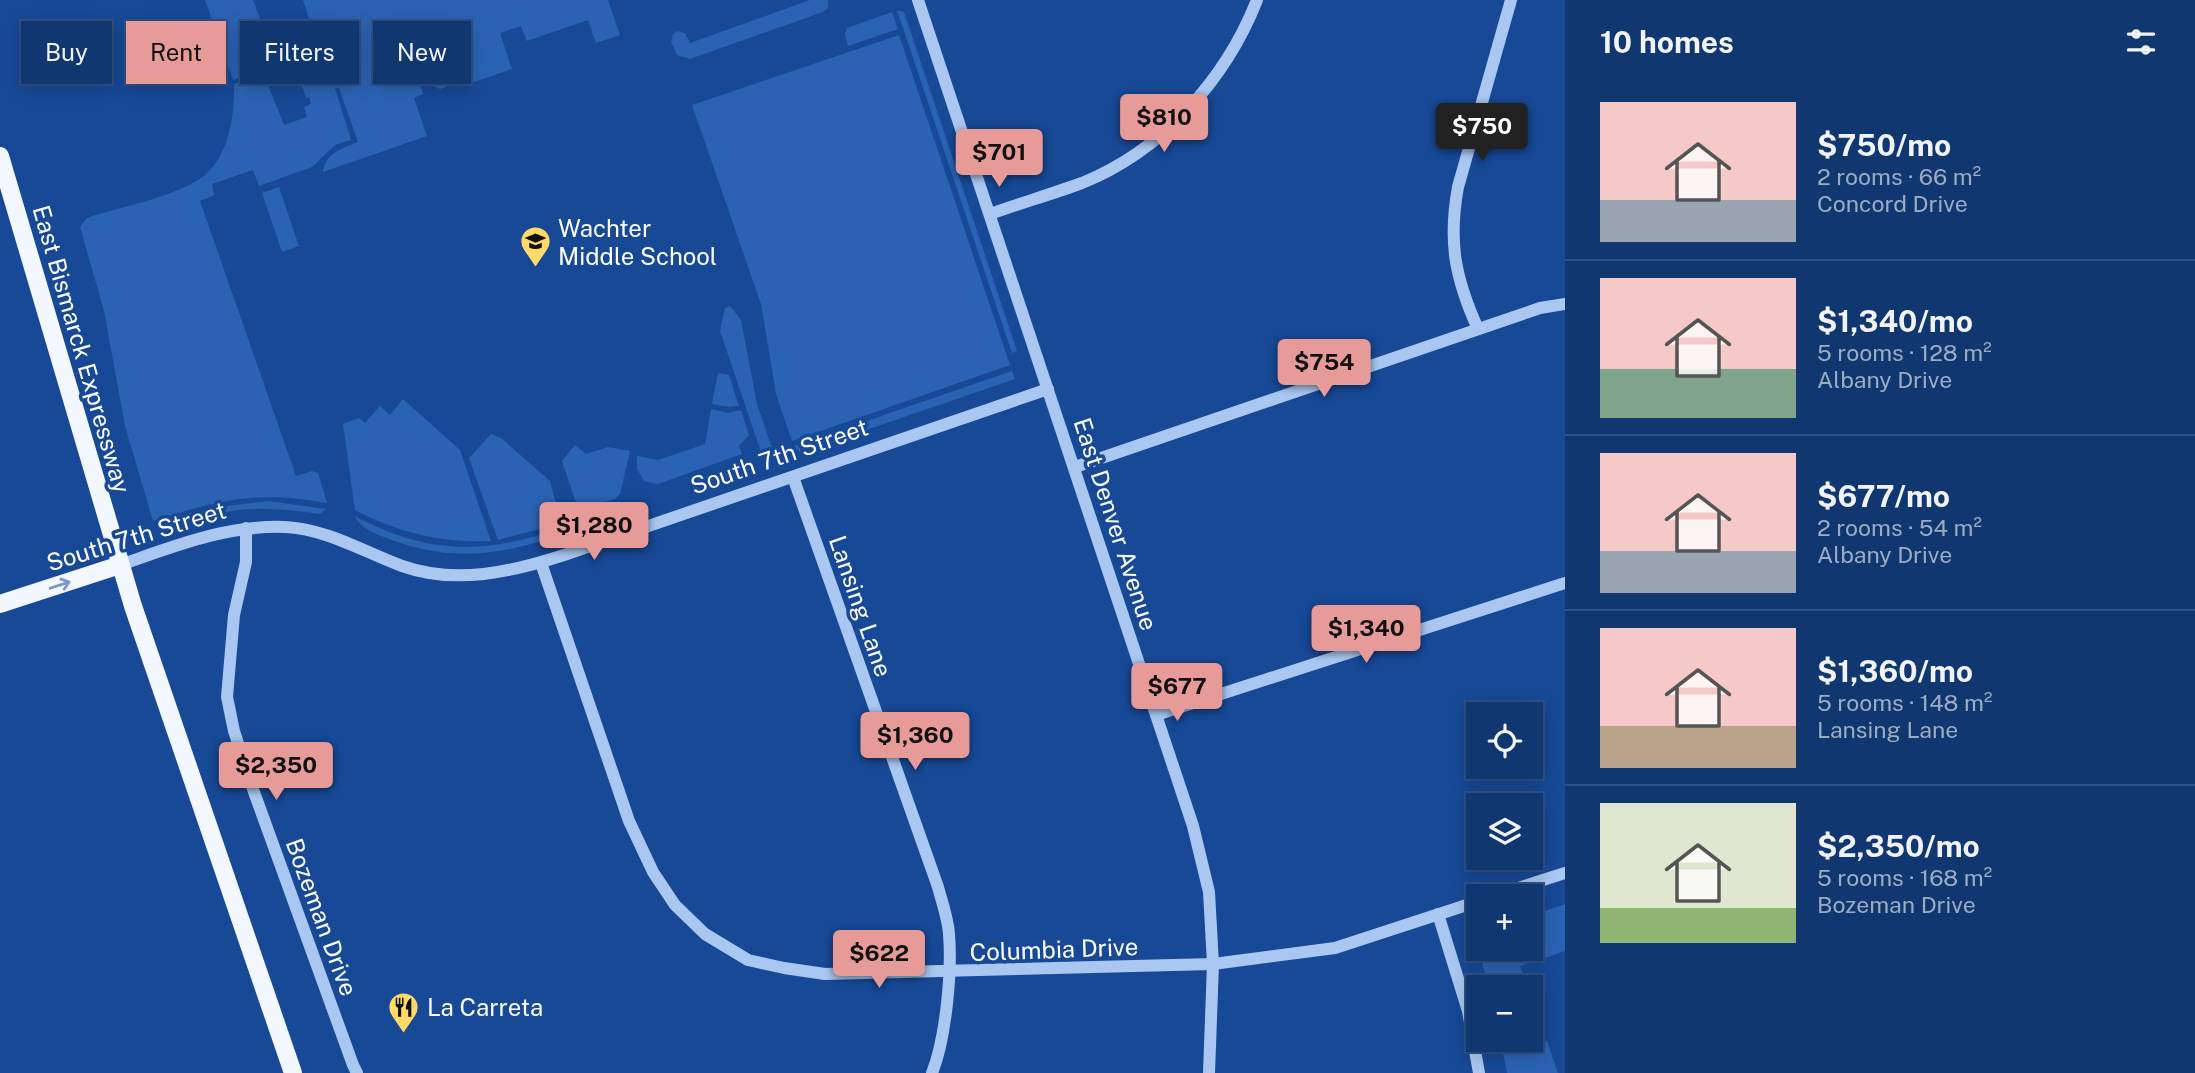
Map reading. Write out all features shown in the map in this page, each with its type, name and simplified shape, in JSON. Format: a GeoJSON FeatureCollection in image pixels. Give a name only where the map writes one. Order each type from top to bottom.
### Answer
{"type":"FeatureCollection","features":[{"type":"Feature","properties":{"kind":"main road","name":"East Bismarck Expressway"},"geometry":{"type":"LineString","coordinates":[[0,156],[120,565],[293,1073]]}},
{"type":"Feature","properties":{"kind":"main road","name":"South 7th Street"},"geometry":{"type":"LineString","coordinates":[[0,604],[120,565]]}},
{"type":"Feature","properties":{"kind":"street","name":"East Denver Avenue"},"geometry":{"type":"LineString","coordinates":[[918,0],[1193,826],[1209,892],[1213,964],[1209,1073]]}},
{"type":"Feature","properties":{"kind":"street"},"geometry":{"type":"LineString","coordinates":[[990,214],[1084,182],[1124,162],[1155,139],[1184,114],[1209,85],[1231,53],[1257,0]]}},
{"type":"Feature","properties":{"kind":"street"},"geometry":{"type":"LineString","coordinates":[[1479,329],[1457,274],[1452,245],[1453,216],[1458,187],[1511,0]]}},
{"type":"Feature","properties":{"kind":"street"},"geometry":{"type":"LineString","coordinates":[[1075,467],[1540,308],[1565,304]]}},
{"type":"Feature","properties":{"kind":"street","name":"South 7th Street"},"geometry":{"type":"LineString","coordinates":[[120,565],[192,539],[246,528],[287,527],[335,538],[423,572],[450,575],[507,572],[1048,389]]}},
{"type":"Feature","properties":{"kind":"street","name":"Lansing Lane"},"geometry":{"type":"LineString","coordinates":[[793,477],[938,887],[949,932],[949,972],[939,1056],[932,1073]]}},
{"type":"Feature","properties":{"kind":"street","name":"Bozeman Drive"},"geometry":{"type":"LineString","coordinates":[[246,528],[246,562],[234,615],[227,697],[234,731],[250,779],[358,1073]]}},
{"type":"Feature","properties":{"kind":"street","name":"Columbia Drive"},"geometry":{"type":"LineString","coordinates":[[541,562],[629,821],[653,872],[675,905],[705,934],[748,960],[825,974],[1213,964],[1335,948],[1466,905]]}},
{"type":"Feature","properties":{"kind":"street"},"geometry":{"type":"LineString","coordinates":[[1156,715],[1565,583]]}},
{"type":"Feature","properties":{"kind":"street"},"geometry":{"type":"LineString","coordinates":[[1531,884],[1565,873]]}},
{"type":"Feature","properties":{"kind":"street"},"geometry":{"type":"LineString","coordinates":[[1438,914],[1468,1010],[1479,1073]]}},
{"type":"Feature","properties":{"kind":"shaded area"},"geometry":{"type":"Polygon","coordinates":[[[205,0],[253,0],[261,21],[240,21],[240,78],[233,80],[226,60],[226,21],[212,21],[205,0]]]}},
{"type":"Feature","properties":{"kind":"shaded area"},"geometry":{"type":"Polygon","coordinates":[[[303,0],[608,0],[620,35],[596,43],[588,20],[527,41],[521,26],[500,33],[512,69],[474,82],[471,75],[471,21],[373,21],[373,84],[420,84],[423,94],[414,98],[427,136],[323,172],[331,156],[358,142],[339,88],[335,88],[351,140],[335,145],[312,167],[259,186],[253,170],[212,184],[214,195],[200,201],[296,476],[312,471],[318,473],[327,503],[280,497],[238,499],[153,521],[125,426],[104,311],[80,227],[92,216],[182,189],[205,175],[220,157],[229,133],[234,84],[270,84],[268,85],[284,125],[307,117],[304,107],[311,104],[302,86],[359,84],[359,21],[310,21],[303,0]]]}},
{"type":"Feature","properties":{"kind":"shaded area"},"geometry":{"type":"Polygon","coordinates":[[[810,0],[828,0],[828,8],[690,59],[677,55],[671,42],[677,31],[685,33],[690,43],[810,0]]]}},
{"type":"Feature","properties":{"kind":"shaded area"},"geometry":{"type":"Polygon","coordinates":[[[897,10],[904,12],[1017,351],[1012,353],[897,10]]]}},
{"type":"Feature","properties":{"kind":"shaded area"},"geometry":{"type":"Polygon","coordinates":[[[892,12],[898,29],[848,46],[845,34],[847,28],[892,12]]]}},
{"type":"Feature","properties":{"kind":"shaded area"},"geometry":{"type":"Polygon","coordinates":[[[899,35],[1010,365],[792,441],[776,394],[761,304],[692,105],[899,35]]]}},
{"type":"Feature","properties":{"kind":"shaded area"},"geometry":{"type":"Polygon","coordinates":[[[433,84],[450,84],[440,89],[433,84]]]}},
{"type":"Feature","properties":{"kind":"shaded area"},"geometry":{"type":"Polygon","coordinates":[[[279,187],[299,246],[282,252],[262,193],[279,187]]]}},
{"type":"Feature","properties":{"kind":"shaded area"},"geometry":{"type":"Polygon","coordinates":[[[730,306],[741,320],[757,404],[772,448],[761,452],[720,331],[725,308],[730,306]]]}},
{"type":"Feature","properties":{"kind":"shaded area"},"geometry":{"type":"Polygon","coordinates":[[[1012,371],[1015,379],[801,453],[794,446],[1012,371]]]}},
{"type":"Feature","properties":{"kind":"shaded area"},"geometry":{"type":"Polygon","coordinates":[[[718,373],[729,375],[739,406],[712,404],[718,373]]]}},
{"type":"Feature","properties":{"kind":"shaded area"},"geometry":{"type":"Polygon","coordinates":[[[403,399],[460,450],[491,541],[421,535],[388,525],[355,510],[343,424],[359,418],[365,423],[380,406],[390,415],[403,399]]]}},
{"type":"Feature","properties":{"kind":"shaded area"},"geometry":{"type":"Polygon","coordinates":[[[711,409],[728,413],[741,410],[749,435],[739,446],[742,454],[658,484],[644,481],[637,469],[637,456],[658,460],[705,444],[711,409]]]}},
{"type":"Feature","properties":{"kind":"shaded area"},"geometry":{"type":"Polygon","coordinates":[[[491,434],[501,438],[550,481],[559,515],[551,526],[498,540],[469,458],[491,434]]]}},
{"type":"Feature","properties":{"kind":"shaded area"},"geometry":{"type":"Polygon","coordinates":[[[575,445],[586,454],[608,447],[630,451],[620,494],[615,499],[578,509],[562,461],[575,445]]]}},
{"type":"Feature","properties":{"kind":"shaded area"},"geometry":{"type":"Polygon","coordinates":[[[268,501],[326,509],[320,514],[279,509],[238,510],[158,531],[156,526],[211,508],[268,501]]]}},
{"type":"Feature","properties":{"kind":"shaded area"},"geometry":{"type":"Polygon","coordinates":[[[354,516],[404,537],[451,546],[499,544],[552,531],[553,537],[491,552],[471,554],[431,551],[374,533],[354,516]]]}},
{"type":"Feature","properties":{"kind":"shaded area"},"geometry":{"type":"Polygon","coordinates":[[[1565,904],[1565,951],[1543,958],[1543,912],[1565,904]]]}},
{"type":"Feature","properties":{"kind":"shaded area"},"geometry":{"type":"Polygon","coordinates":[[[1482,961],[1535,961],[1520,966],[1523,975],[1486,975],[1482,961]]]}},
{"type":"Feature","properties":{"kind":"shaded area"},"geometry":{"type":"Polygon","coordinates":[[[1547,1041],[1558,1073],[1507,1073],[1503,1052],[1543,1052],[1543,1042],[1547,1041]]]}},
{"type":"Feature","properties":{"kind":"place","name":"Wachter Middle School"},"geometry":{"type":"Point","coordinates":[535,269]}},
{"type":"Feature","properties":{"kind":"place","name":"La Carreta"},"geometry":{"type":"Point","coordinates":[404,1034]}}]}
